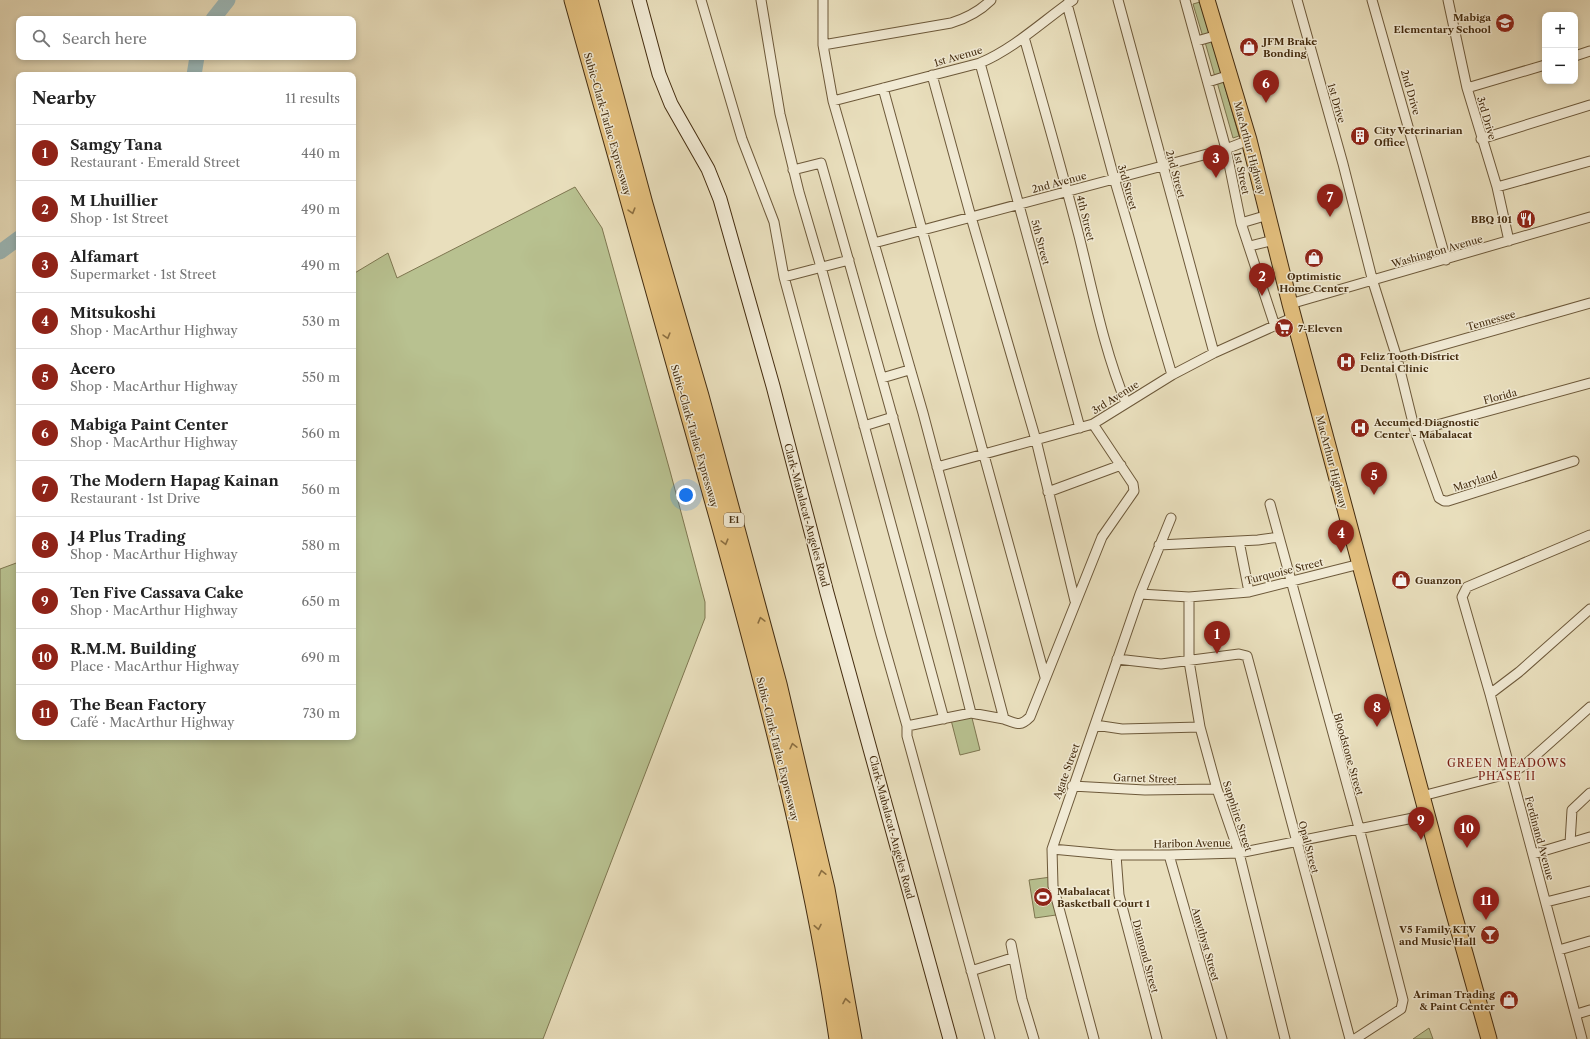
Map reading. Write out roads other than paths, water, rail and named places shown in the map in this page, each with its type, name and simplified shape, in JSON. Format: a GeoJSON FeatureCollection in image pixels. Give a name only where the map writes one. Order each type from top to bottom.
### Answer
{"type":"FeatureCollection","features":[{"type":"Feature","properties":{"kind":"highway","name":"MacArthur Highway"},"geometry":{"type":"LineString","coordinates":[[1208,0],[1249,140],[1292,311],[1489,1039]]}},
{"type":"Feature","properties":{"kind":"highway","name":"Subic-Clark-Tarlac Expressway"},"geometry":{"type":"LineString","coordinates":[[582,5],[776,732],[812,892],[838,1039]]}},
{"type":"Feature","properties":{"kind":"highway","name":"Subic-Clark-Tarlac Expressway"},"geometry":{"type":"LineString","coordinates":[[582,5],[644,204],[708,427],[782,699],[826,888],[853,1039]]}},
{"type":"Feature","properties":{"kind":"main road","name":"Clark-Mabalacat-Angeles Road"},"geometry":{"type":"LineString","coordinates":[[639,0],[659,74],[671,104],[708,169],[720,199],[773,386],[827,593],[950,1039]]}},
{"type":"Feature","properties":{"kind":"street"},"geometry":{"type":"LineString","coordinates":[[701,0],[742,139],[774,222],[784,277],[907,726],[907,736],[990,1039]]}},
{"type":"Feature","properties":{"kind":"street"},"geometry":{"type":"LineString","coordinates":[[761,0],[780,114],[794,170],[944,718]]}},
{"type":"Feature","properties":{"kind":"street"},"geometry":{"type":"LineString","coordinates":[[823,0],[823,45],[833,101],[937,467],[1004,719]]}},
{"type":"Feature","properties":{"kind":"street"},"geometry":{"type":"LineString","coordinates":[[823,45],[951,23],[968,18],[981,10],[991,0]]}},
{"type":"Feature","properties":{"kind":"street","name":"2nd Street"},"geometry":{"type":"LineString","coordinates":[[1118,0],[1214,353]]}},
{"type":"Feature","properties":{"kind":"street","name":"1st Street"},"geometry":{"type":"LineString","coordinates":[[1184,0],[1197,41],[1226,149],[1241,223],[1276,326]]}},
{"type":"Feature","properties":{"kind":"street","name":"1st Drive"},"geometry":{"type":"LineString","coordinates":[[1297,0],[1343,164],[1373,282]]}},
{"type":"Feature","properties":{"kind":"street","name":"2nd Drive"},"geometry":{"type":"LineString","coordinates":[[1372,0],[1446,260]]}},
{"type":"Feature","properties":{"kind":"street","name":"3rd Drive"},"geometry":{"type":"LineString","coordinates":[[1448,0],[1467,88],[1496,187],[1509,242]]}},
{"type":"Feature","properties":{"kind":"street","name":"1st Avenue"},"geometry":{"type":"LineString","coordinates":[[833,101],[980,63],[991,58],[1024,37],[1070,2]]}},
{"type":"Feature","properties":{"kind":"street","name":"3rd Street"},"geometry":{"type":"LineString","coordinates":[[1070,2],[1114,178],[1172,375]]}},
{"type":"Feature","properties":{"kind":"street"},"geometry":{"type":"LineString","coordinates":[[1197,41],[1218,35]]}},
{"type":"Feature","properties":{"kind":"street","name":"4th Street"},"geometry":{"type":"LineString","coordinates":[[1024,37],[1068,191],[1106,343],[1126,403]]}},
{"type":"Feature","properties":{"kind":"street"},"geometry":{"type":"LineString","coordinates":[[1578,55],[1590,51]]}},
{"type":"Feature","properties":{"kind":"street","name":"5th Street"},"geometry":{"type":"LineString","coordinates":[[980,63],[1080,428]]}},
{"type":"Feature","properties":{"kind":"street"},"geometry":{"type":"LineString","coordinates":[[1467,88],[1542,66]]}},
{"type":"Feature","properties":{"kind":"street"},"geometry":{"type":"LineString","coordinates":[[932,75],[971,217],[1036,440],[1075,601]]}},
{"type":"Feature","properties":{"kind":"street"},"geometry":{"type":"LineString","coordinates":[[1208,82],[1230,75]]}},
{"type":"Feature","properties":{"kind":"street"},"geometry":{"type":"LineString","coordinates":[[883,88],[1045,678]]}},
{"type":"Feature","properties":{"kind":"street"},"geometry":{"type":"LineString","coordinates":[[1481,139],[1590,105]]}},
{"type":"Feature","properties":{"kind":"street","name":"2nd Avenue"},"geometry":{"type":"LineString","coordinates":[[874,243],[1019,203],[1226,149],[1249,140]]}},
{"type":"Feature","properties":{"kind":"street"},"geometry":{"type":"LineString","coordinates":[[1496,187],[1590,161]]}},
{"type":"Feature","properties":{"kind":"street"},"geometry":{"type":"LineString","coordinates":[[794,170],[821,163],[893,417],[971,713]]}},
{"type":"Feature","properties":{"kind":"street"},"geometry":{"type":"LineString","coordinates":[[1241,223],[1268,215]]}},
{"type":"Feature","properties":{"kind":"street","name":"Washington Avenue"},"geometry":{"type":"LineString","coordinates":[[1292,311],[1373,282],[1590,217]]}},
{"type":"Feature","properties":{"kind":"street"},"geometry":{"type":"LineString","coordinates":[[1250,246],[1274,240]]}},
{"type":"Feature","properties":{"kind":"street"},"geometry":{"type":"LineString","coordinates":[[784,277],[849,260]]}},
{"type":"Feature","properties":{"kind":"street","name":"Maryland"},"geometry":{"type":"LineString","coordinates":[[1373,282],[1397,358],[1415,431],[1437,493],[1444,501],[1455,499],[1574,461]]}},
{"type":"Feature","properties":{"kind":"street","name":"Tennessee"},"geometry":{"type":"LineString","coordinates":[[1397,358],[1590,303]]}},
{"type":"Feature","properties":{"kind":"street","name":"3rd Avenue"},"geometry":{"type":"LineString","coordinates":[[937,467],[1093,424],[1172,375],[1214,353],[1276,326],[1292,311]]}},
{"type":"Feature","properties":{"kind":"street"},"geometry":{"type":"LineString","coordinates":[[882,378],[909,370]]}},
{"type":"Feature","properties":{"kind":"street","name":"Florida"},"geometry":{"type":"LineString","coordinates":[[1415,431],[1590,382]]}},
{"type":"Feature","properties":{"kind":"street"},"geometry":{"type":"LineString","coordinates":[[864,426],[893,417]]}},
{"type":"Feature","properties":{"kind":"street"},"geometry":{"type":"LineString","coordinates":[[907,726],[971,713],[1004,719],[1017,724],[1025,723],[1030,717],[1075,601],[1102,537],[1134,491],[1133,484],[1093,424]]}},
{"type":"Feature","properties":{"kind":"street"},"geometry":{"type":"LineString","coordinates":[[1048,492],[1121,465]]}},
{"type":"Feature","properties":{"kind":"street","name":"Bloodstone Street"},"geometry":{"type":"LineString","coordinates":[[1270,504],[1290,582],[1359,828],[1403,1000],[1401,1009],[1356,1039]]}},
{"type":"Feature","properties":{"kind":"street","name":"Agate Street"},"geometry":{"type":"LineString","coordinates":[[1094,1039],[1053,886],[1052,849],[1072,786],[1095,725],[1140,594],[1171,518]]}},
{"type":"Feature","properties":{"kind":"street","name":"Ferdinand Avenue"},"geometry":{"type":"LineString","coordinates":[[1582,1039],[1577,1014],[1490,694],[1462,598],[1467,587],[1590,536]]}},
{"type":"Feature","properties":{"kind":"street"},"geometry":{"type":"LineString","coordinates":[[1159,545],[1239,541],[1279,537]]}},
{"type":"Feature","properties":{"kind":"street"},"geometry":{"type":"LineString","coordinates":[[1239,541],[1249,592]]}},
{"type":"Feature","properties":{"kind":"street","name":"Turquoise Street"},"geometry":{"type":"LineString","coordinates":[[1140,594],[1189,597],[1249,592],[1360,564]]}},
{"type":"Feature","properties":{"kind":"street","name":"Sapphire Street"},"geometry":{"type":"LineString","coordinates":[[1189,597],[1189,661],[1200,727],[1217,789],[1239,853],[1285,1039]]}},
{"type":"Feature","properties":{"kind":"street"},"geometry":{"type":"LineString","coordinates":[[1490,694],[1519,672],[1590,609]]}},
{"type":"Feature","properties":{"kind":"street","name":"Opal Street"},"geometry":{"type":"LineString","coordinates":[[1189,661],[1239,654],[1247,656],[1350,1039]]}},
{"type":"Feature","properties":{"kind":"street"},"geometry":{"type":"LineString","coordinates":[[1117,659],[1161,664],[1189,661]]}},
{"type":"Feature","properties":{"kind":"street","name":"Haribon Avenue"},"geometry":{"type":"LineString","coordinates":[[1052,849],[1116,854],[1170,856],[1239,853],[1379,824],[1384,820],[1425,807],[1511,773],[1525,765],[1590,707]]}},
{"type":"Feature","properties":{"kind":"street"},"geometry":{"type":"LineString","coordinates":[[1095,725],[1130,730],[1200,727]]}},
{"type":"Feature","properties":{"kind":"street","name":"Garnet Street"},"geometry":{"type":"LineString","coordinates":[[1072,786],[1145,790],[1217,789]]}},
{"type":"Feature","properties":{"kind":"street"},"geometry":{"type":"LineString","coordinates":[[1570,843],[1572,810],[1590,793]]}},
{"type":"Feature","properties":{"kind":"street"},"geometry":{"type":"LineString","coordinates":[[1533,854],[1590,837]]}},
{"type":"Feature","properties":{"kind":"street","name":"Diamond Street"},"geometry":{"type":"LineString","coordinates":[[1116,854],[1119,895],[1157,1039]]}},
{"type":"Feature","properties":{"kind":"street","name":"Amythyst Street"},"geometry":{"type":"LineString","coordinates":[[1170,856],[1222,1039]]}},
{"type":"Feature","properties":{"kind":"street"},"geometry":{"type":"LineString","coordinates":[[1546,902],[1590,891]]}},
{"type":"Feature","properties":{"kind":"street"},"geometry":{"type":"LineString","coordinates":[[1559,950],[1590,941]]}},
{"type":"Feature","properties":{"kind":"street"},"geometry":{"type":"LineString","coordinates":[[1011,944],[1012,958],[1034,1039]]}},
{"type":"Feature","properties":{"kind":"street"},"geometry":{"type":"LineString","coordinates":[[971,971],[1012,958]]}},
{"type":"Feature","properties":{"kind":"street"},"geometry":{"type":"LineString","coordinates":[[1577,1014],[1590,1010]]}},
{"type":"Feature","properties":{"kind":"waterway"},"geometry":{"type":"LineString","coordinates":[[215,16],[228,0]]}},
{"type":"Feature","properties":{"kind":"waterway"},"geometry":{"type":"LineString","coordinates":[[194,72],[196,60]]}},
{"type":"Feature","properties":{"kind":"waterway"},"geometry":{"type":"LineString","coordinates":[[0,252],[16,240]]}},
{"type":"Feature","properties":{"kind":"place","name":"Mabiga Elementary School"},"geometry":{"type":"Point","coordinates":[1505,23]}},
{"type":"Feature","properties":{"kind":"place","name":"JFM Brake Bonding"},"geometry":{"type":"Point","coordinates":[1249,47]}},
{"type":"Feature","properties":{"kind":"place","name":"Mabiga Paint Center"},"geometry":{"type":"Point","coordinates":[1266,103]}},
{"type":"Feature","properties":{"kind":"place","name":"City Veterinarian Office"},"geometry":{"type":"Point","coordinates":[1360,136]}},
{"type":"Feature","properties":{"kind":"place","name":"Alfamart"},"geometry":{"type":"Point","coordinates":[1216,178]}},
{"type":"Feature","properties":{"kind":"place","name":"The Modern Hapag Kainan"},"geometry":{"type":"Point","coordinates":[1330,217]}},
{"type":"Feature","properties":{"kind":"place","name":"BBQ 101"},"geometry":{"type":"Point","coordinates":[1526,219]}},
{"type":"Feature","properties":{"kind":"place","name":"Optimistic Home Center"},"geometry":{"type":"Point","coordinates":[1314,258]}},
{"type":"Feature","properties":{"kind":"place","name":"M Lhuillier"},"geometry":{"type":"Point","coordinates":[1262,296]}},
{"type":"Feature","properties":{"kind":"place","name":"7-Eleven"},"geometry":{"type":"Point","coordinates":[1284,328]}},
{"type":"Feature","properties":{"kind":"place","name":"Feliz Tooth District Dental Clinic"},"geometry":{"type":"Point","coordinates":[1346,362]}},
{"type":"Feature","properties":{"kind":"place","name":"Accumed Diagnostic Center - Mabalacat"},"geometry":{"type":"Point","coordinates":[1360,428]}},
{"type":"Feature","properties":{"kind":"place","name":"Acero"},"geometry":{"type":"Point","coordinates":[1374,495]}},
{"type":"Feature","properties":{"kind":"place","name":"Mitsukoshi"},"geometry":{"type":"Point","coordinates":[1341,553]}},
{"type":"Feature","properties":{"kind":"place","name":"Guanzon"},"geometry":{"type":"Point","coordinates":[1401,580]}},
{"type":"Feature","properties":{"kind":"place","name":"Samgy Tana"},"geometry":{"type":"Point","coordinates":[1217,654]}},
{"type":"Feature","properties":{"kind":"place","name":"J4 Plus Trading"},"geometry":{"type":"Point","coordinates":[1377,727]}},
{"type":"Feature","properties":{"kind":"place","name":"Ten Five Cassava Cake"},"geometry":{"type":"Point","coordinates":[1421,840]}},
{"type":"Feature","properties":{"kind":"place","name":"R.M.M. Building"},"geometry":{"type":"Point","coordinates":[1467,848]}},
{"type":"Feature","properties":{"kind":"place","name":"Mabalacat Basketball Court 1"},"geometry":{"type":"Point","coordinates":[1043,897]}},
{"type":"Feature","properties":{"kind":"place","name":"The Bean Factory"},"geometry":{"type":"Point","coordinates":[1486,920]}},
{"type":"Feature","properties":{"kind":"place","name":"V5 Family KTV and Music Hall"},"geometry":{"type":"Point","coordinates":[1490,935]}},
{"type":"Feature","properties":{"kind":"place","name":"Ariman Trading & Paint Center"},"geometry":{"type":"Point","coordinates":[1509,1000]}},
{"type":"Feature","properties":{"kind":"district","name":"GREEN MEADOWS PHASE II"},"geometry":{"type":"Point","coordinates":[1507,769]}}]}
